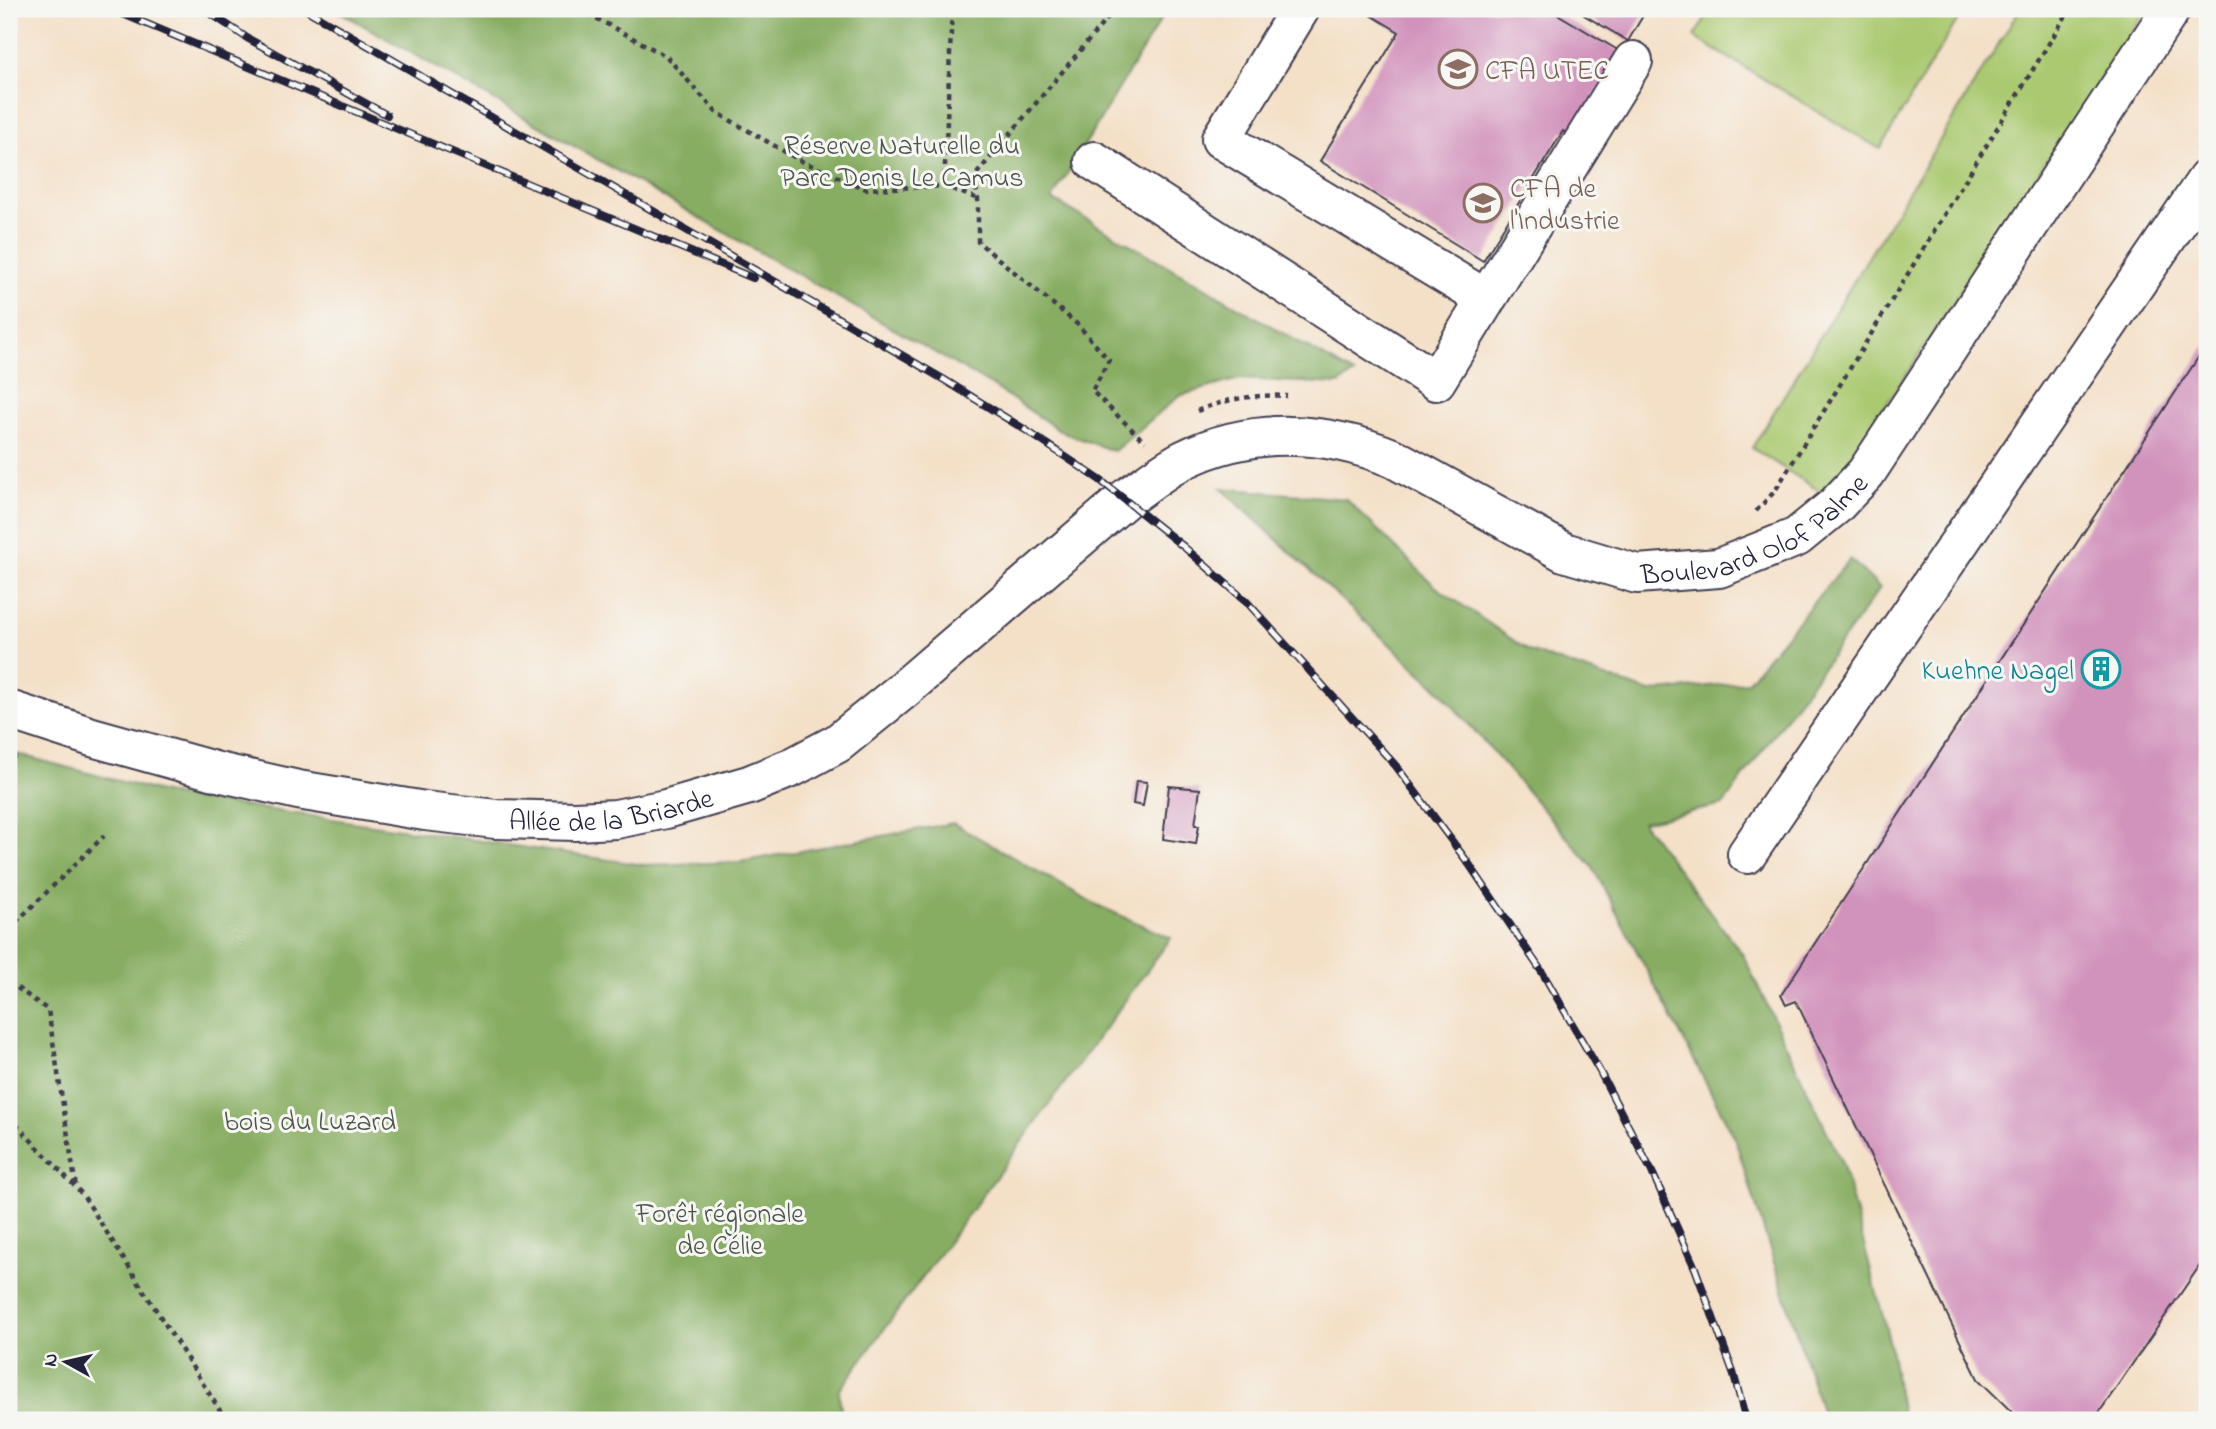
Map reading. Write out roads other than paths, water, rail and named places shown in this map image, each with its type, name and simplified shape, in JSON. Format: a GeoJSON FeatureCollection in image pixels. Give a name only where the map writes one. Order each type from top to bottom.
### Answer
{"type":"FeatureCollection","features":[{"type":"Feature","properties":{"kind":"street"},"geometry":{"type":"LineString","coordinates":[[1300,9],[1221,139],[1486,299]]}},
{"type":"Feature","properties":{"kind":"street","name":"Boulevard Olof Palme"},"geometry":{"type":"LineString","coordinates":[[1125,499],[1162,472],[1203,452],[1255,436],[1289,434],[1368,447],[1395,458],[1564,552],[1637,574],[1719,568],[1797,537],[1836,506],[1866,473],[2171,9]]}},
{"type":"Feature","properties":{"kind":"street"},"geometry":{"type":"LineString","coordinates":[[1094,162],[1436,381],[1486,299],[1522,265],[1633,61]]}},
{"type":"Feature","properties":{"kind":"street"},"geometry":{"type":"LineString","coordinates":[[1747,854],[2207,179]]}},
{"type":"Feature","properties":{"kind":"street","name":"Allée de la Briarde"},"geometry":{"type":"LineString","coordinates":[[9,710],[92,737],[218,772],[298,790],[496,820],[575,821],[629,817],[749,785],[793,767],[838,743],[1125,499]]}},
{"type":"Feature","properties":{"kind":"railway"},"geometry":{"type":"LineString","coordinates":[[111,9],[753,278]]}},
{"type":"Feature","properties":{"kind":"railway"},"geometry":{"type":"LineString","coordinates":[[204,9],[247,38],[387,115]]}},
{"type":"Feature","properties":{"kind":"railway"},"geometry":{"type":"LineString","coordinates":[[305,9],[943,379],[1024,429],[1100,480],[1246,601],[1396,766],[1469,864],[1542,972],[1599,1070],[1652,1172],[1695,1268],[1733,1372],[1746,1420]]}},
{"type":"Feature","properties":{"kind":"place","name":"CFA UTEC"},"geometry":{"type":"Point","coordinates":[1458,69]}},
{"type":"Feature","properties":{"kind":"place","name":"CFA de l'Industrie"},"geometry":{"type":"Point","coordinates":[1483,203]}},
{"type":"Feature","properties":{"kind":"place","name":"Kuehne Nagel"},"geometry":{"type":"Point","coordinates":[2101,669]}},
{"type":"Feature","properties":{"kind":"park label","name":"Réserve Naturelle du Parc Denis Le Camus"},"geometry":{"type":"Point","coordinates":[902,160]}},
{"type":"Feature","properties":{"kind":"park label","name":"bois du Luzard"},"geometry":{"type":"Point","coordinates":[310,1120]}},
{"type":"Feature","properties":{"kind":"park label","name":"Forêt régionale de Célie"},"geometry":{"type":"Point","coordinates":[720,1228]}}]}
